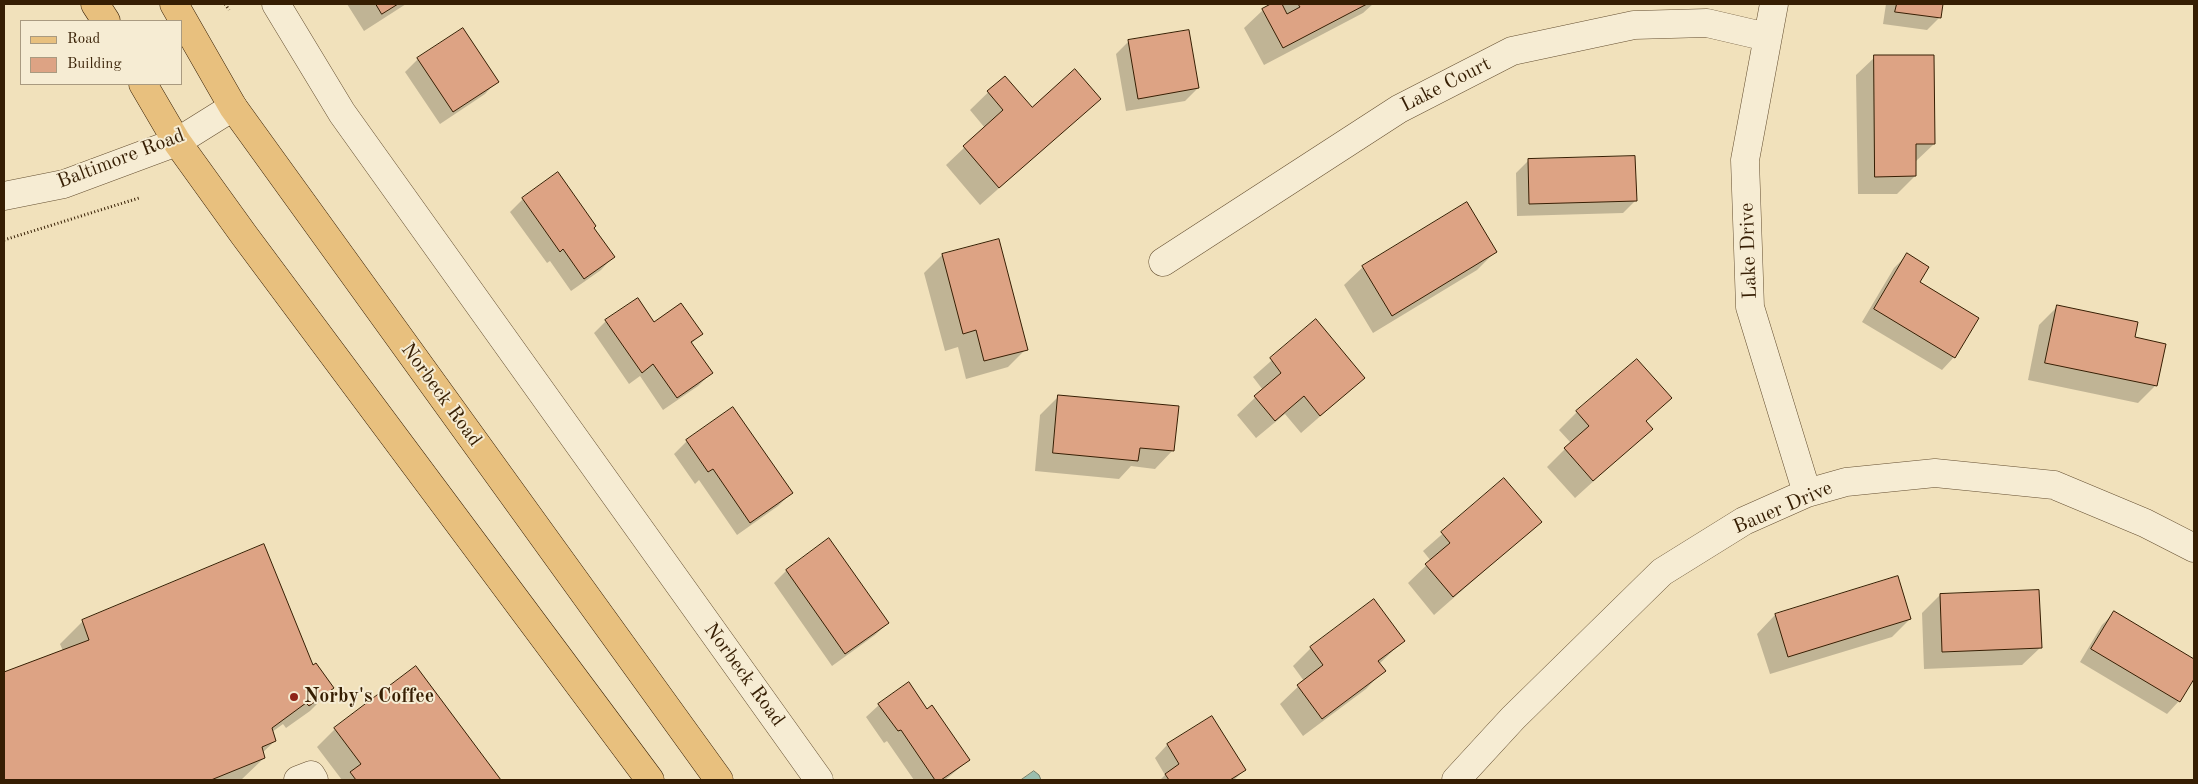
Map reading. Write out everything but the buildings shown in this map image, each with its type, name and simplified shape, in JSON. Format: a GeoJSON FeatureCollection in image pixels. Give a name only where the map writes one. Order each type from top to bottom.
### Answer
{"type":"FeatureCollection","features":[{"type":"Feature","properties":{"kind":"main road"},"geometry":{"type":"LineString","coordinates":[[95,4],[105,20]]}},
{"type":"Feature","properties":{"kind":"main road","name":"Norbeck Road"},"geometry":{"type":"LineString","coordinates":[[174,4],[233,107],[719,780]]}},
{"type":"Feature","properties":{"kind":"main road"},"geometry":{"type":"LineString","coordinates":[[144,85],[177,142],[650,780]]}},
{"type":"Feature","properties":{"kind":"street","name":"Norbeck Road"},"geometry":{"type":"LineString","coordinates":[[276,4],[342,113],[819,780]]}},
{"type":"Feature","properties":{"kind":"street","name":"Lake Drive"},"geometry":{"type":"LineString","coordinates":[[1774,4],[1766,37],[1745,160],[1750,307],[1807,494]]}},
{"type":"Feature","properties":{"kind":"street","name":"Lake Court"},"geometry":{"type":"LineString","coordinates":[[1163,262],[1399,109],[1512,51],[1634,25],[1707,23],[1766,37]]}},
{"type":"Feature","properties":{"kind":"street","name":"Baltimore Road"},"geometry":{"type":"LineString","coordinates":[[4,196],[64,184],[177,142],[233,107]]}},
{"type":"Feature","properties":{"kind":"street","name":"Bauer Drive"},"geometry":{"type":"LineString","coordinates":[[1456,780],[1514,718],[1662,572],[1744,521],[1807,494],[1846,482],[1935,473],[2054,485],[2145,523],[2194,548]]}},
{"type":"Feature","properties":{"kind":"street"},"geometry":{"type":"LineString","coordinates":[[298,780],[311,775],[314,780]]}},
{"type":"Feature","properties":{"kind":"path"},"geometry":{"type":"LineString","coordinates":[[225,4],[229,10]]}},
{"type":"Feature","properties":{"kind":"path"},"geometry":{"type":"LineString","coordinates":[[4,240],[139,198]]}},
{"type":"Feature","properties":{"kind":"shaded area"},"geometry":{"type":"Polygon","coordinates":[[[1034,771],[1041,780],[1021,780],[1034,771]]]}},
{"type":"Feature","properties":{"kind":"place","name":"Norby's Coffee"},"geometry":{"type":"Point","coordinates":[294,697]}}]}
